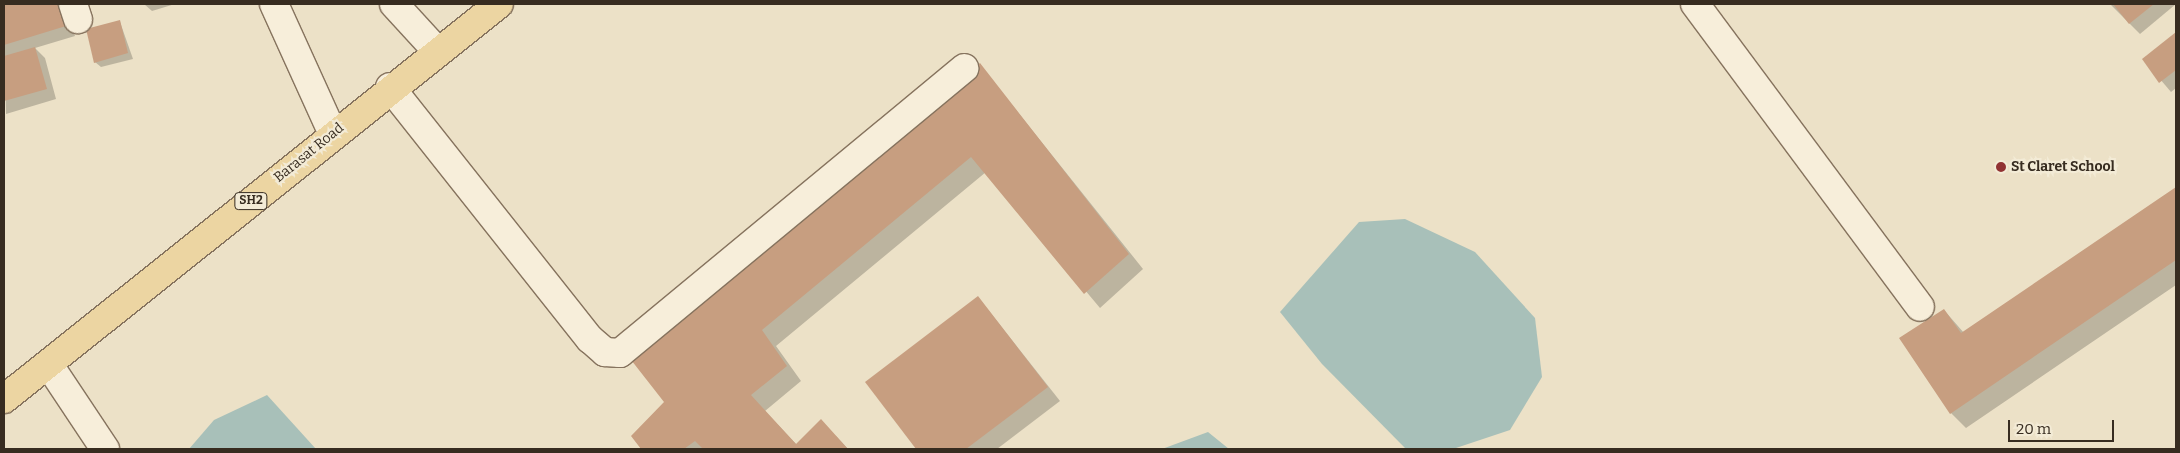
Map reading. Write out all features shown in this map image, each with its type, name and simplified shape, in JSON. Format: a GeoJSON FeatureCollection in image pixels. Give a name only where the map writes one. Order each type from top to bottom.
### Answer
{"type":"FeatureCollection","features":[{"type":"Feature","properties":{"kind":"main road","name":"Barasat Road"},"geometry":{"type":"LineString","coordinates":[[4,399],[49,365],[390,87],[500,4]]}},
{"type":"Feature","properties":{"kind":"street"},"geometry":{"type":"LineString","coordinates":[[274,4],[333,134]]}},
{"type":"Feature","properties":{"kind":"street"},"geometry":{"type":"LineString","coordinates":[[394,4],[438,52]]}},
{"type":"Feature","properties":{"kind":"street"},"geometry":{"type":"LineString","coordinates":[[1695,4],[1920,307]]}},
{"type":"Feature","properties":{"kind":"street"},"geometry":{"type":"LineString","coordinates":[[390,87],[590,339],[606,352],[620,353],[964,68]]}},
{"type":"Feature","properties":{"kind":"street"},"geometry":{"type":"LineString","coordinates":[[49,365],[105,449]]}},
{"type":"Feature","properties":{"kind":"water"},"geometry":{"type":"Polygon","coordinates":[[[1405,219],[1475,252],[1535,318],[1542,377],[1510,430],[1453,449],[1406,449],[1322,364],[1280,312],[1359,222],[1405,219]]]}},
{"type":"Feature","properties":{"kind":"water"},"geometry":{"type":"Polygon","coordinates":[[[267,395],[316,449],[189,449],[214,420],[267,395]]]}},
{"type":"Feature","properties":{"kind":"water"},"geometry":{"type":"Polygon","coordinates":[[[1208,432],[1229,449],[1162,449],[1208,432]]]}},
{"type":"Feature","properties":{"kind":"building"},"geometry":{"type":"Polygon","coordinates":[[[4,4],[59,4],[66,26],[4,45],[4,4]]]}},
{"type":"Feature","properties":{"kind":"building"},"geometry":{"type":"Polygon","coordinates":[[[2113,4],[2154,4],[2129,24],[2113,4]]]}},
{"type":"Feature","properties":{"kind":"building"},"geometry":{"type":"Polygon","coordinates":[[[120,20],[128,53],[94,63],[86,29],[120,20]]]}},
{"type":"Feature","properties":{"kind":"building"},"geometry":{"type":"Polygon","coordinates":[[[2176,32],[2176,70],[2159,83],[2142,59],[2176,32]]]}},
{"type":"Feature","properties":{"kind":"building"},"geometry":{"type":"Polygon","coordinates":[[[35,47],[47,89],[4,101],[4,56],[35,47]]]}},
{"type":"Feature","properties":{"kind":"building"},"geometry":{"type":"Polygon","coordinates":[[[980,63],[1129,254],[1084,294],[971,157],[762,330],[787,366],[751,395],[796,444],[821,419],[848,449],[703,449],[695,441],[684,449],[641,449],[631,436],[664,402],[628,356],[980,63]]]}},
{"type":"Feature","properties":{"kind":"building"},"geometry":{"type":"Polygon","coordinates":[[[2176,187],[2176,260],[1950,414],[1899,338],[1944,309],[1961,333],[2176,187]]]}},
{"type":"Feature","properties":{"kind":"building"},"geometry":{"type":"Polygon","coordinates":[[[978,296],[1048,387],[966,449],[916,449],[865,382],[978,296]]]}},
{"type":"Feature","properties":{"kind":"place","name":"St Claret School"},"geometry":{"type":"Point","coordinates":[2001,167]}}]}
